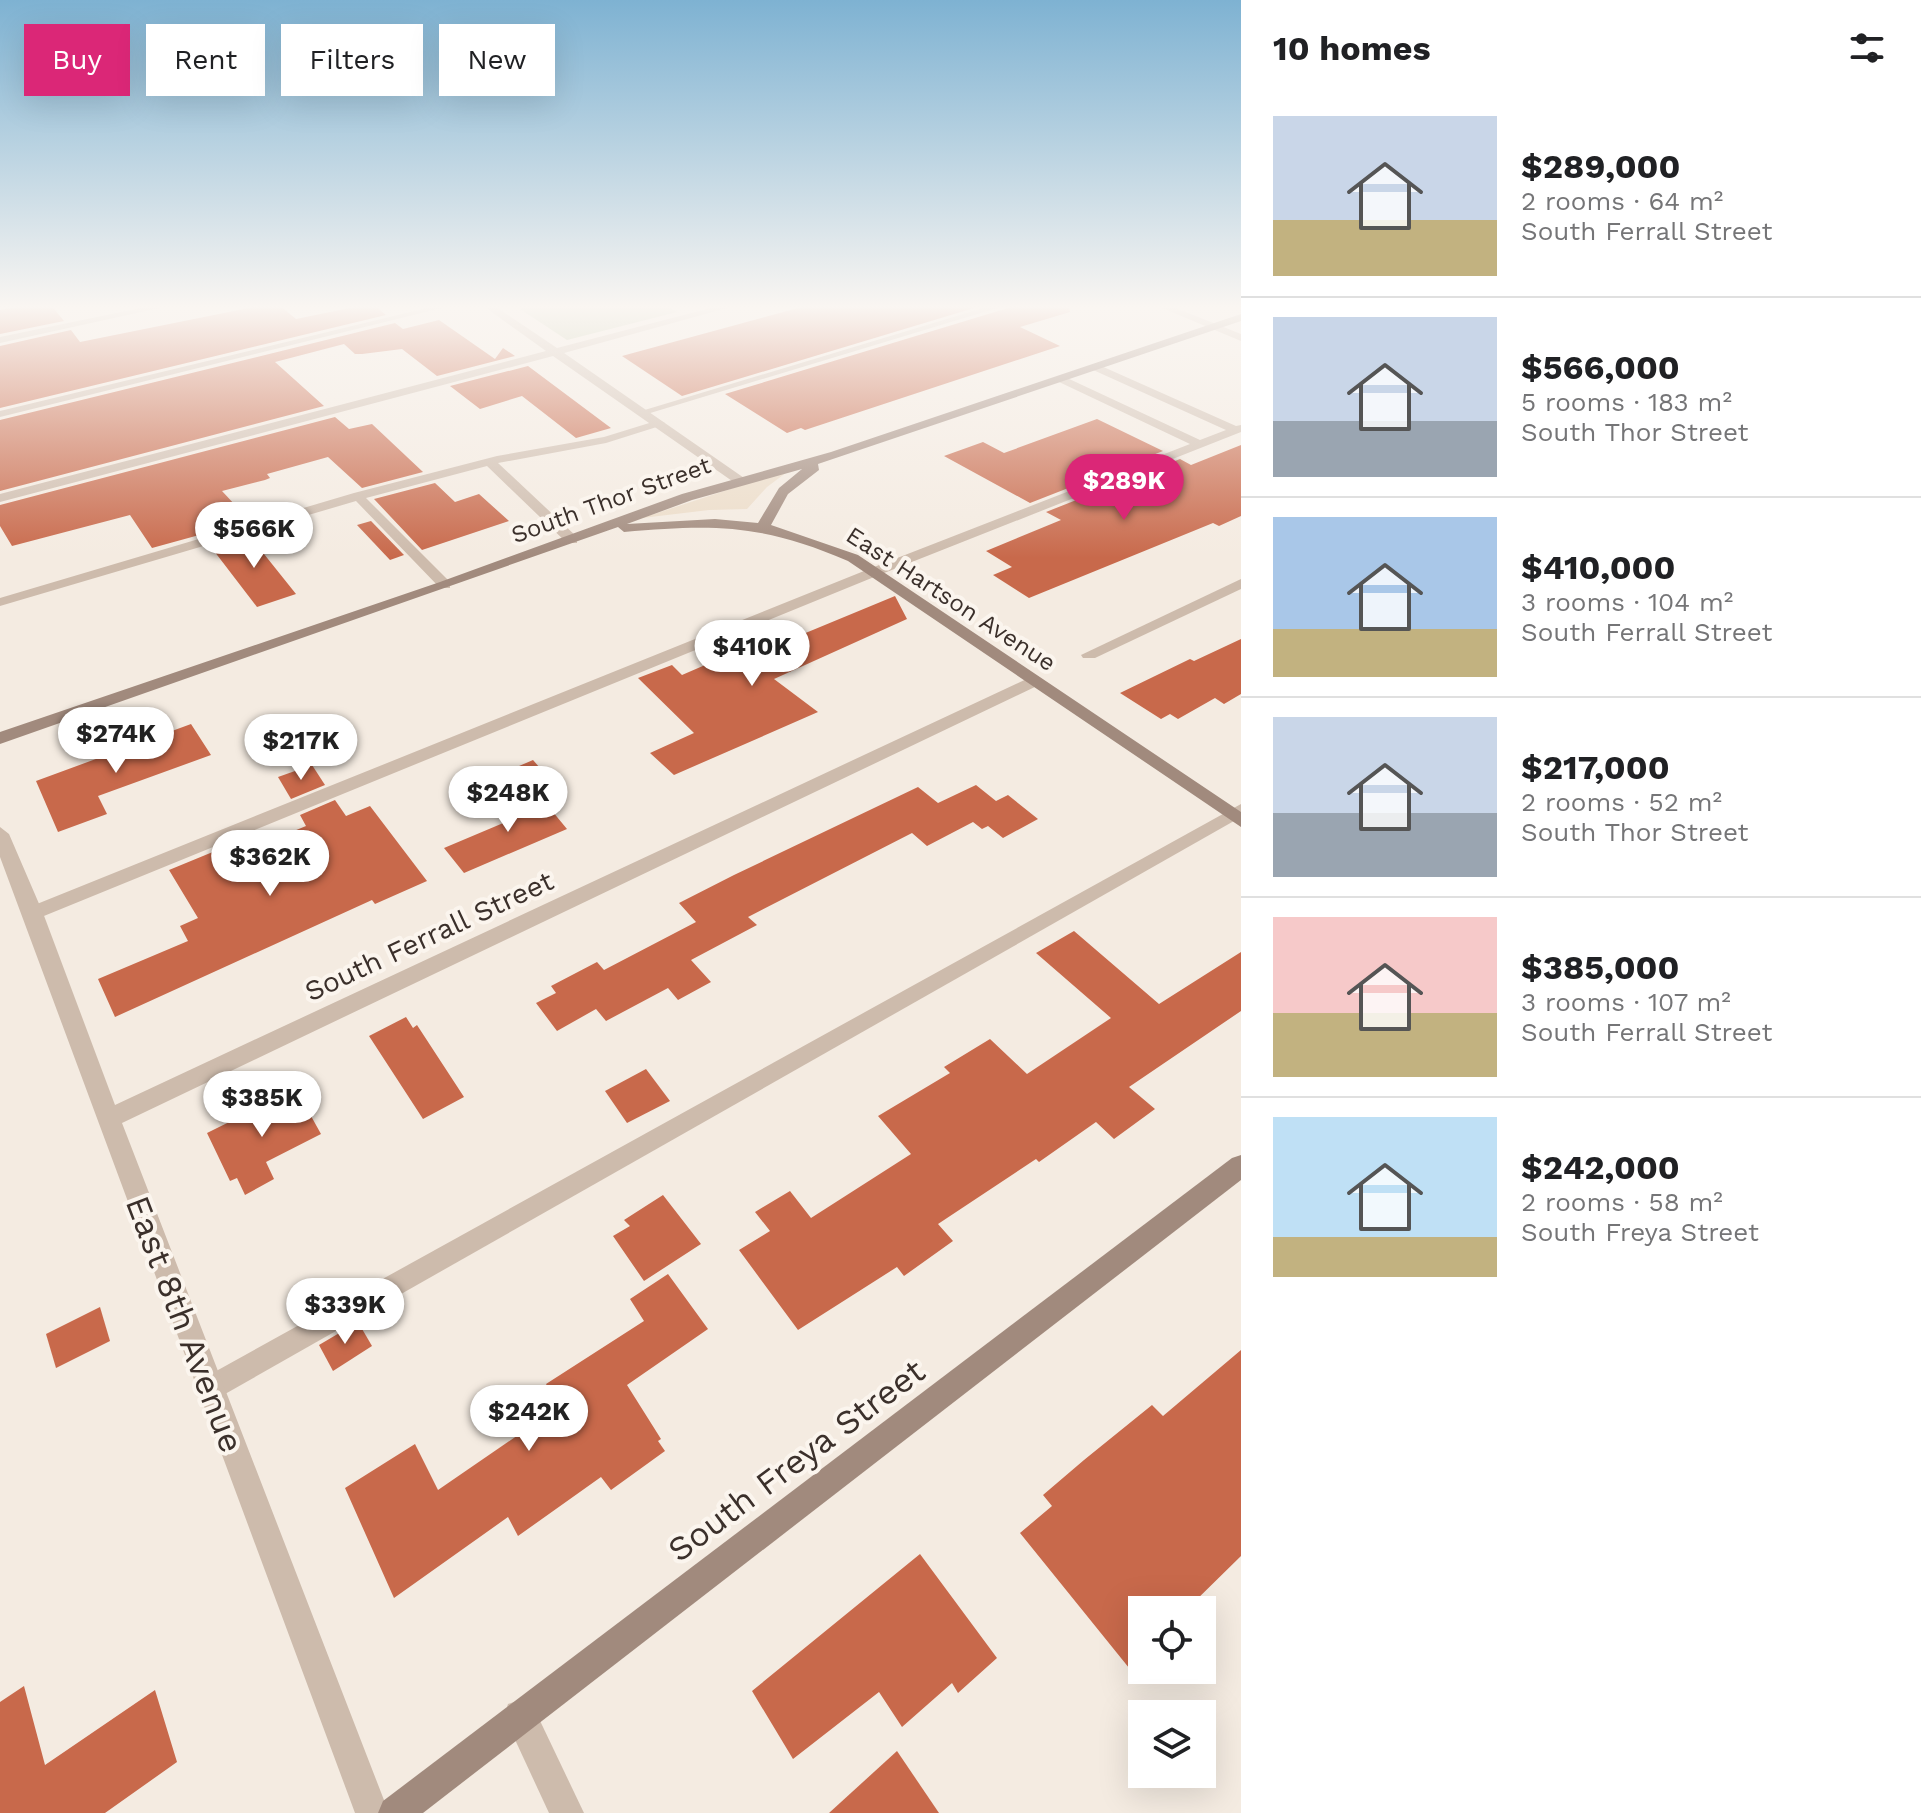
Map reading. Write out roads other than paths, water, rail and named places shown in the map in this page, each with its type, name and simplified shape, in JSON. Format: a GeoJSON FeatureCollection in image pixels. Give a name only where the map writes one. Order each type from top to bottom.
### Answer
{"type":"FeatureCollection","features":[{"type":"Feature","properties":{"kind":"main road","name":"South Thor Street"},"geometry":{"type":"LineString","coordinates":[[0,738],[740,480],[836,455],[1030,390]]}},
{"type":"Feature","properties":{"kind":"main road"},"geometry":{"type":"LineString","coordinates":[[764,525],[776,496],[796,477],[836,455]]}},
{"type":"Feature","properties":{"kind":"main road","name":"East Hartson Avenue"},"geometry":{"type":"LineString","coordinates":[[599,530],[722,521],[764,525],[809,538],[853,558],[1238,815]]}},
{"type":"Feature","properties":{"kind":"main road","name":"South Freya Street"},"geometry":{"type":"LineString","coordinates":[[395,1813],[1241,1166]]}},
{"type":"Feature","properties":{"kind":"street"},"geometry":{"type":"LineString","coordinates":[[0,498],[407,390]]}},
{"type":"Feature","properties":{"kind":"street"},"geometry":{"type":"LineString","coordinates":[[612,390],[740,480]]}},
{"type":"Feature","properties":{"kind":"street"},"geometry":{"type":"LineString","coordinates":[[1089,655],[1241,583]]}},
{"type":"Feature","properties":{"kind":"street","name":"South Ferrall Street"},"geometry":{"type":"LineString","coordinates":[[108,1119],[1033,681]]}},
{"type":"Feature","properties":{"kind":"street","name":"East 8th Avenue"},"geometry":{"type":"LineString","coordinates":[[0,834],[33,913],[209,1389],[372,1813]]}},
{"type":"Feature","properties":{"kind":"street"},"geometry":{"type":"LineString","coordinates":[[520,1716],[567,1813]]}},
{"type":"Feature","properties":{"kind":"lane"},"geometry":{"type":"LineString","coordinates":[[0,414],[100,390]]}},
{"type":"Feature","properties":{"kind":"lane"},"geometry":{"type":"LineString","coordinates":[[643,412],[718,390]]}},
{"type":"Feature","properties":{"kind":"lane"},"geometry":{"type":"LineString","coordinates":[[1084,390],[1199,444]]}},
{"type":"Feature","properties":{"kind":"lane"},"geometry":{"type":"LineString","coordinates":[[1147,390],[1238,429]]}},
{"type":"Feature","properties":{"kind":"lane"},"geometry":{"type":"LineString","coordinates":[[0,602],[358,496],[490,462],[579,446],[659,423]]}},
{"type":"Feature","properties":{"kind":"lane"},"geometry":{"type":"LineString","coordinates":[[33,913],[874,572],[1238,429]]}},
{"type":"Feature","properties":{"kind":"lane"},"geometry":{"type":"LineString","coordinates":[[490,462],[572,540]]}},
{"type":"Feature","properties":{"kind":"lane"},"geometry":{"type":"LineString","coordinates":[[358,496],[445,585]]}},
{"type":"Feature","properties":{"kind":"lane"},"geometry":{"type":"LineString","coordinates":[[209,1389],[1238,815]]}}]}
